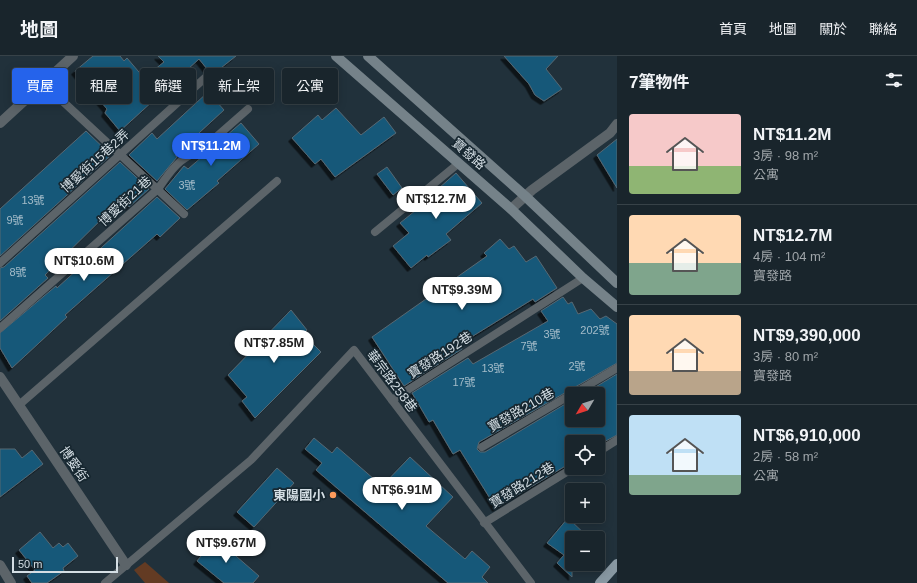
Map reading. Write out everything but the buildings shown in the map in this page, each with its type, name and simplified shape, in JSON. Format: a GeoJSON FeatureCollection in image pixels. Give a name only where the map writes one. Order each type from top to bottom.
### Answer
{"type":"FeatureCollection","features":[{"type":"Feature","properties":{"kind":"main road","name":"寶發路"},"geometry":{"type":"LineString","coordinates":[[336,56],[511,209],[583,278],[617,307]]}},
{"type":"Feature","properties":{"kind":"main road","name":"寶發路"},"geometry":{"type":"LineString","coordinates":[[368,56],[525,196],[617,283]]}},
{"type":"Feature","properties":{"kind":"main road"},"geometry":{"type":"LineString","coordinates":[[600,583],[617,564]]}},
{"type":"Feature","properties":{"kind":"street"},"geometry":{"type":"LineString","coordinates":[[60,68],[73,56]]}},
{"type":"Feature","properties":{"kind":"street"},"geometry":{"type":"LineString","coordinates":[[0,124],[21,104]]}},
{"type":"Feature","properties":{"kind":"street"},"geometry":{"type":"LineString","coordinates":[[511,209],[525,196],[610,133],[617,124]]}},
{"type":"Feature","properties":{"kind":"street","name":"博愛街"},"geometry":{"type":"LineString","coordinates":[[0,377],[126,565]]}},
{"type":"Feature","properties":{"kind":"street"},"geometry":{"type":"LineString","coordinates":[[0,565],[11,583]]}},
{"type":"Feature","properties":{"kind":"lane","name":"博愛街15巷2弄"},"geometry":{"type":"LineString","coordinates":[[0,263],[120,153],[204,79]]}},
{"type":"Feature","properties":{"kind":"lane"},"geometry":{"type":"LineString","coordinates":[[66,104],[158,188],[184,214]]}},
{"type":"Feature","properties":{"kind":"lane","name":"博愛街21巷"},"geometry":{"type":"LineString","coordinates":[[0,328],[158,188],[171,171],[189,154],[199,152],[248,109]]}},
{"type":"Feature","properties":{"kind":"lane"},"geometry":{"type":"LineString","coordinates":[[375,232],[459,163]]}},
{"type":"Feature","properties":{"kind":"lane"},"geometry":{"type":"LineString","coordinates":[[19,405],[277,181]]}},
{"type":"Feature","properties":{"kind":"lane","name":"寶發路192巷"},"geometry":{"type":"LineString","coordinates":[[392,400],[583,278]]}},
{"type":"Feature","properties":{"kind":"lane","name":"華宗路258巷"},"geometry":{"type":"LineString","coordinates":[[105,583],[251,460],[354,350],[531,583]]}},
{"type":"Feature","properties":{"kind":"lane","name":"寶發路210巷"},"geometry":{"type":"LineString","coordinates":[[584,387],[617,368]]}},
{"type":"Feature","properties":{"kind":"lane","name":"寶發路210巷"},"geometry":{"type":"LineString","coordinates":[[482,447],[565,398]]}},
{"type":"Feature","properties":{"kind":"lane"},"geometry":{"type":"LineString","coordinates":[[605,448],[617,440]]}},
{"type":"Feature","properties":{"kind":"lane","name":"寶發路212巷"},"geometry":{"type":"LineString","coordinates":[[484,523],[565,472]]}},
{"type":"Feature","properties":{"kind":"shaded area"},"geometry":{"type":"Polygon","coordinates":[[[145,562],[169,583],[145,583],[134,570],[145,562]]]}},
{"type":"Feature","properties":{"kind":"place","name":"東陽國小"},"geometry":{"type":"Point","coordinates":[333,495]}}]}
